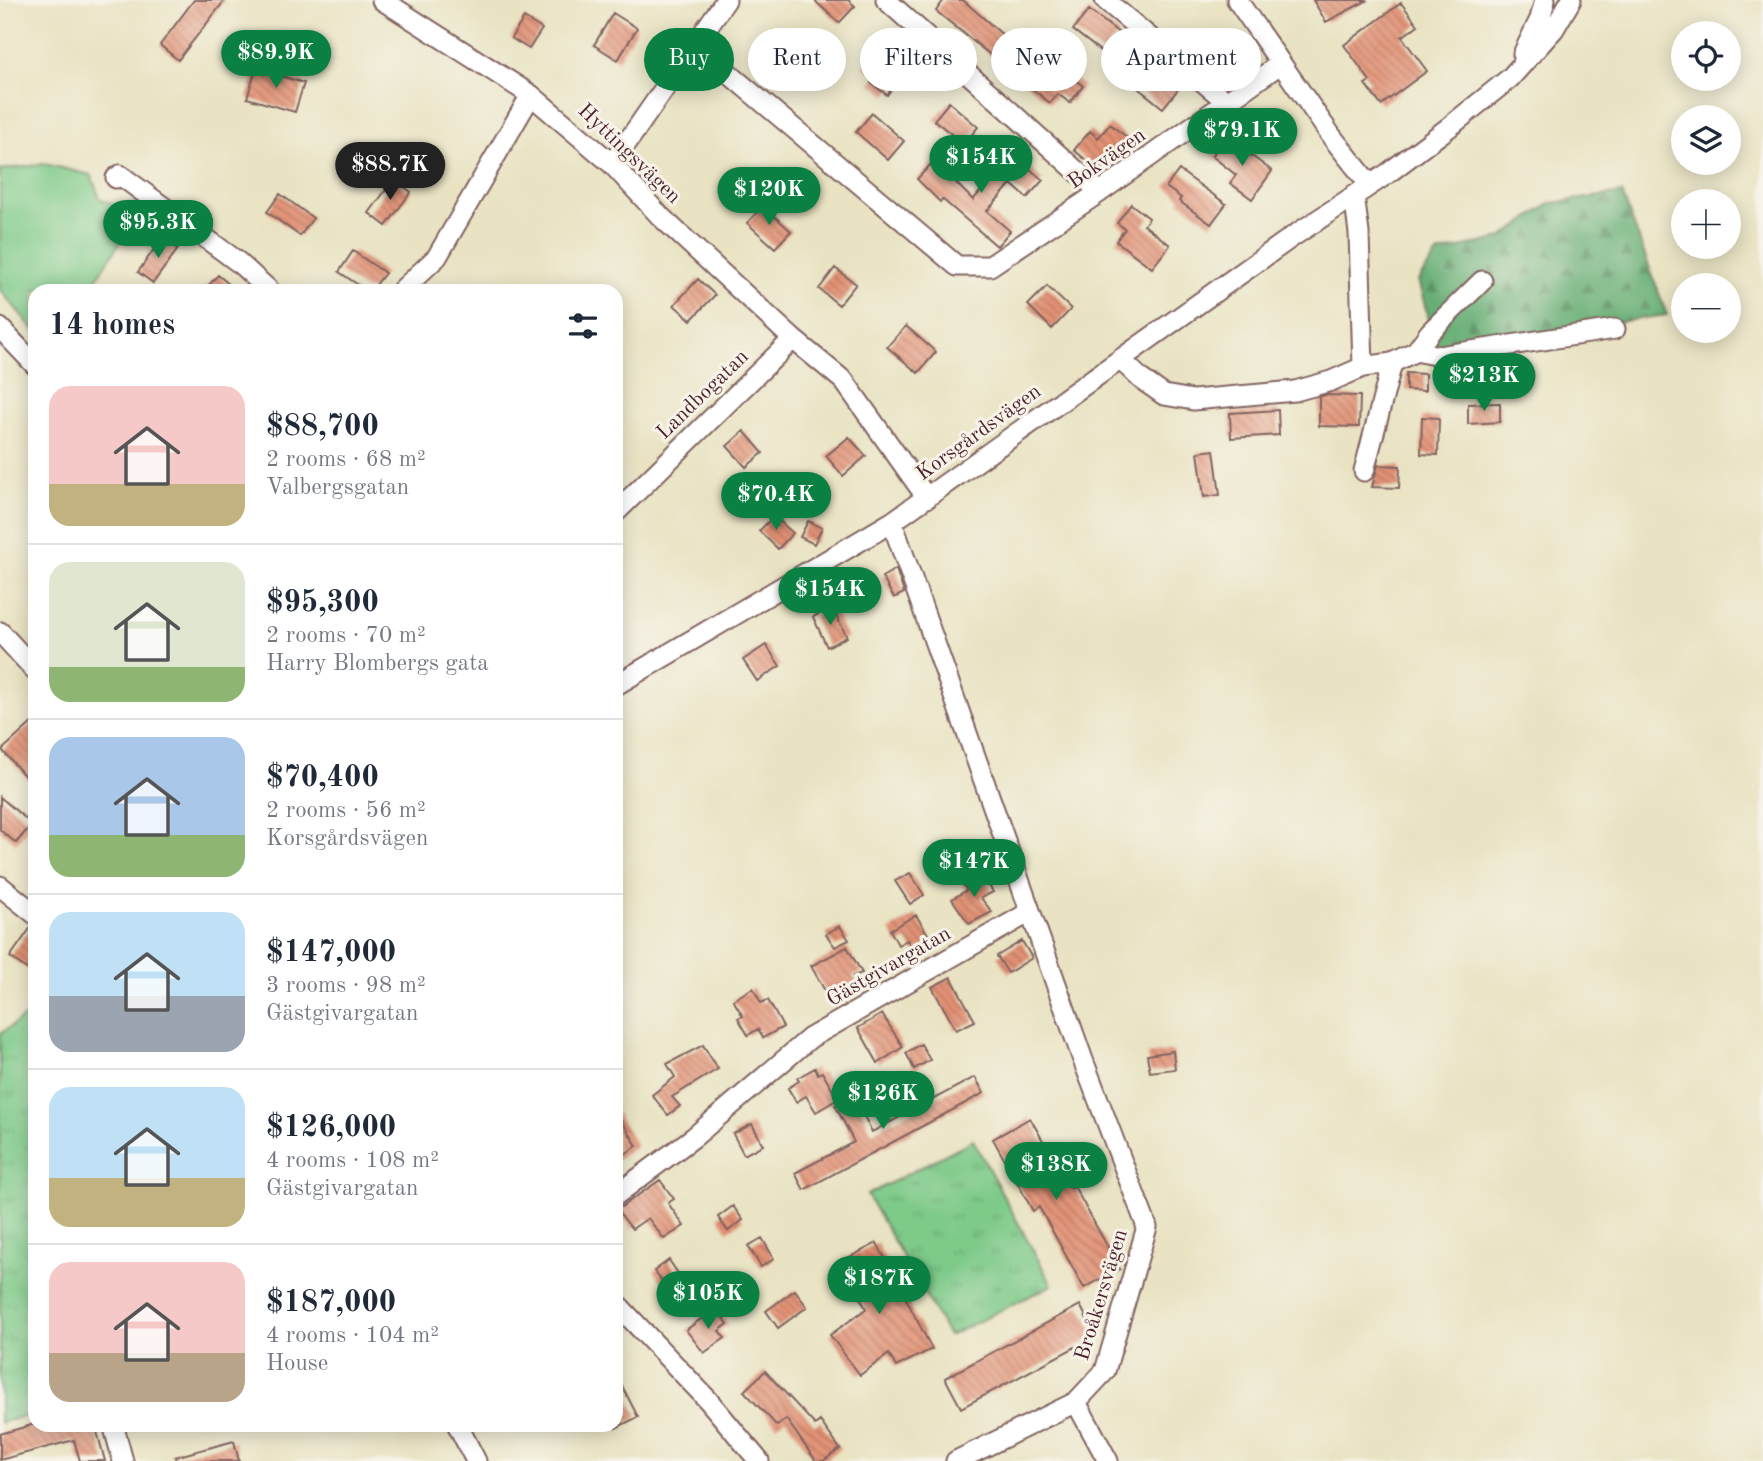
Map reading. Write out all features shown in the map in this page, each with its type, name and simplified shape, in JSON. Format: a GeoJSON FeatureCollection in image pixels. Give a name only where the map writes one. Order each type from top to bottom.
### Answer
{"type":"FeatureCollection","features":[{"type":"Feature","properties":{"kind":"street","name":"Hyttingsvägen"},"geometry":{"type":"LineString","coordinates":[[382,0],[531,95],[612,164],[660,216],[793,340],[844,380],[927,498]]}},
{"type":"Feature","properties":{"kind":"street"},"geometry":{"type":"LineString","coordinates":[[707,28],[726,0]]}},
{"type":"Feature","properties":{"kind":"street"},"geometry":{"type":"LineString","coordinates":[[886,0],[1100,192]]}},
{"type":"Feature","properties":{"kind":"street"},"geometry":{"type":"LineString","coordinates":[[1105,0],[1227,102]]}},
{"type":"Feature","properties":{"kind":"street"},"geometry":{"type":"LineString","coordinates":[[1237,0],[1362,190],[1359,233],[1363,367]]}},
{"type":"Feature","properties":{"kind":"street","name":"Korsgårdsvägen"},"geometry":{"type":"LineString","coordinates":[[1510,78],[1540,19],[1545,0]]}},
{"type":"Feature","properties":{"kind":"street","name":"Korsgårdsvägen"},"geometry":{"type":"LineString","coordinates":[[623,681],[892,522],[1362,190],[1448,128],[1510,78],[1554,29],[1571,0]]}},
{"type":"Feature","properties":{"kind":"street","name":"Bokvägen"},"geometry":{"type":"LineString","coordinates":[[734,78],[957,266],[990,266],[1100,192],[1280,64]]}},
{"type":"Feature","properties":{"kind":"street"},"geometry":{"type":"LineString","coordinates":[[612,164],[663,91]]}},
{"type":"Feature","properties":{"kind":"street"},"geometry":{"type":"LineString","coordinates":[[408,284],[437,257],[531,95]]}},
{"type":"Feature","properties":{"kind":"street"},"geometry":{"type":"LineString","coordinates":[[116,178],[120,175],[238,262],[262,284]]}},
{"type":"Feature","properties":{"kind":"street"},"geometry":{"type":"LineString","coordinates":[[1121,360],[1141,379],[1164,395],[1193,400],[1295,391],[1331,381],[1363,367],[1392,363],[1416,351],[1430,332],[1482,281]]}},
{"type":"Feature","properties":{"kind":"street"},"geometry":{"type":"LineString","coordinates":[[0,328],[28,358]]}},
{"type":"Feature","properties":{"kind":"street"},"geometry":{"type":"LineString","coordinates":[[1416,351],[1439,356],[1615,329]]}},
{"type":"Feature","properties":{"kind":"street","name":"Landbogatan"},"geometry":{"type":"LineString","coordinates":[[623,505],[793,340]]}},
{"type":"Feature","properties":{"kind":"street"},"geometry":{"type":"LineString","coordinates":[[1364,471],[1392,363]]}},
{"type":"Feature","properties":{"kind":"street"},"geometry":{"type":"LineString","coordinates":[[892,522],[1030,912]]}},
{"type":"Feature","properties":{"kind":"street"},"geometry":{"type":"LineString","coordinates":[[0,632],[28,662]]}},
{"type":"Feature","properties":{"kind":"street"},"geometry":{"type":"LineString","coordinates":[[0,886],[28,908]]}},
{"type":"Feature","properties":{"kind":"street","name":"Gästgivargatan"},"geometry":{"type":"LineString","coordinates":[[623,1190],[694,1138],[810,1038],[1030,912]]}},
{"type":"Feature","properties":{"kind":"street","name":"Broåkersvägen"},"geometry":{"type":"LineString","coordinates":[[956,1461],[1076,1402],[1105,1371],[1147,1227],[1030,912]]}},
{"type":"Feature","properties":{"kind":"street"},"geometry":{"type":"LineString","coordinates":[[623,1310],[708,1400],[759,1461]]}},
{"type":"Feature","properties":{"kind":"street"},"geometry":{"type":"LineString","coordinates":[[1076,1402],[1108,1461]]}},
{"type":"Feature","properties":{"kind":"street"},"geometry":{"type":"LineString","coordinates":[[115,1432],[123,1461]]}},
{"type":"Feature","properties":{"kind":"street"},"geometry":{"type":"LineString","coordinates":[[461,1432],[476,1461]]}},
{"type":"Feature","properties":{"kind":"green space"},"geometry":{"type":"Polygon","coordinates":[[[45,164],[91,175],[100,199],[120,207],[136,200],[144,206],[93,284],[28,284],[28,323],[0,290],[0,170],[45,164]]]}},
{"type":"Feature","properties":{"kind":"green space"},"geometry":{"type":"Polygon","coordinates":[[[1622,193],[1667,315],[1437,348],[1418,281],[1437,254],[1501,238],[1551,203],[1622,193]]]}},
{"type":"Feature","properties":{"kind":"green space"},"geometry":{"type":"Polygon","coordinates":[[[28,1015],[28,1415],[0,1423],[0,1034],[28,1015]]]}},
{"type":"Feature","properties":{"kind":"green space"},"geometry":{"type":"Polygon","coordinates":[[[973,1140],[1052,1285],[949,1336],[867,1195],[973,1140]]]}},
{"type":"Feature","properties":{"kind":"building"},"geometry":{"type":"Polygon","coordinates":[[[194,0],[225,0],[178,60],[160,45],[194,0]]]}},
{"type":"Feature","properties":{"kind":"building"},"geometry":{"type":"Polygon","coordinates":[[[814,0],[848,0],[855,6],[839,23],[814,0]]]}},
{"type":"Feature","properties":{"kind":"building"},"geometry":{"type":"Polygon","coordinates":[[[944,0],[963,0],[995,28],[991,28],[991,55],[977,44],[977,28],[957,28],[936,11],[944,0]]]}},
{"type":"Feature","properties":{"kind":"building"},"geometry":{"type":"Polygon","coordinates":[[[1313,0],[1368,0],[1326,22],[1313,0]]]}},
{"type":"Feature","properties":{"kind":"building"},"geometry":{"type":"Polygon","coordinates":[[[1401,3],[1418,25],[1402,37],[1427,71],[1381,105],[1365,84],[1370,81],[1344,45],[1401,3]]]}},
{"type":"Feature","properties":{"kind":"building"},"geometry":{"type":"Polygon","coordinates":[[[1089,10],[1112,28],[1101,28],[1101,51],[1087,41],[1087,28],[1075,28],[1089,10]]]}},
{"type":"Feature","properties":{"kind":"building"},"geometry":{"type":"Polygon","coordinates":[[[613,13],[637,28],[618,60],[594,45],[613,13]]]}},
{"type":"Feature","properties":{"kind":"building"},"geometry":{"type":"Polygon","coordinates":[[[524,18],[542,29],[529,49],[511,38],[524,18]]]}},
{"type":"Feature","properties":{"kind":"building"},"geometry":{"type":"Polygon","coordinates":[[[256,69],[304,83],[295,112],[247,98],[256,69]]]}},
{"type":"Feature","properties":{"kind":"building"},"geometry":{"type":"Polygon","coordinates":[[[1035,91],[1079,91],[1070,103],[1058,94],[1050,103],[1035,91]]]}},
{"type":"Feature","properties":{"kind":"building"},"geometry":{"type":"Polygon","coordinates":[[[1142,91],[1177,91],[1163,108],[1142,91]]]}},
{"type":"Feature","properties":{"kind":"building"},"geometry":{"type":"Polygon","coordinates":[[[949,102],[978,127],[964,144],[934,120],[949,102]]]}},
{"type":"Feature","properties":{"kind":"building"},"geometry":{"type":"Polygon","coordinates":[[[872,113],[904,141],[888,160],[856,132],[872,113]]]}},
{"type":"Feature","properties":{"kind":"building"},"geometry":{"type":"Polygon","coordinates":[[[1110,124],[1130,140],[1102,173],[1074,150],[1090,131],[1098,138],[1110,124]]]}},
{"type":"Feature","properties":{"kind":"building"},"geometry":{"type":"Polygon","coordinates":[[[1226,137],[1272,171],[1252,199],[1230,183],[1236,175],[1212,156],[1226,137]]]}},
{"type":"Feature","properties":{"kind":"building"},"geometry":{"type":"Polygon","coordinates":[[[1013,155],[1043,180],[1027,198],[1011,184],[987,211],[1010,231],[997,246],[942,199],[940,202],[917,179],[934,161],[973,200],[1013,155]]]}},
{"type":"Feature","properties":{"kind":"building"},"geometry":{"type":"Polygon","coordinates":[[[1179,170],[1226,204],[1211,224],[1179,201],[1181,198],[1166,187],[1179,170]]]}},
{"type":"Feature","properties":{"kind":"building"},"geometry":{"type":"Polygon","coordinates":[[[394,179],[411,192],[386,226],[369,213],[394,179]]]}},
{"type":"Feature","properties":{"kind":"building"},"geometry":{"type":"Polygon","coordinates":[[[280,194],[313,218],[300,236],[267,212],[280,194]]]}},
{"type":"Feature","properties":{"kind":"building"},"geometry":{"type":"Polygon","coordinates":[[[1131,204],[1149,218],[1144,225],[1170,245],[1152,268],[1116,241],[1125,229],[1117,223],[1131,204]]]}},
{"type":"Feature","properties":{"kind":"building"},"geometry":{"type":"Polygon","coordinates":[[[763,206],[791,231],[775,248],[747,223],[763,206]]]}},
{"type":"Feature","properties":{"kind":"building"},"geometry":{"type":"Polygon","coordinates":[[[162,238],[178,249],[153,283],[138,272],[162,238]]]}},
{"type":"Feature","properties":{"kind":"building"},"geometry":{"type":"Polygon","coordinates":[[[353,251],[385,273],[377,284],[357,284],[339,272],[353,251]]]}},
{"type":"Feature","properties":{"kind":"building"},"geometry":{"type":"Polygon","coordinates":[[[835,268],[856,284],[839,305],[819,289],[835,268]]]}},
{"type":"Feature","properties":{"kind":"building"},"geometry":{"type":"Polygon","coordinates":[[[218,275],[229,284],[210,284],[218,275]]]}},
{"type":"Feature","properties":{"kind":"building"},"geometry":{"type":"Polygon","coordinates":[[[698,279],[715,295],[691,320],[674,305],[698,279]]]}},
{"type":"Feature","properties":{"kind":"building"},"geometry":{"type":"Polygon","coordinates":[[[1047,286],[1071,309],[1052,329],[1028,305],[1047,286]]]}},
{"type":"Feature","properties":{"kind":"building"},"geometry":{"type":"Polygon","coordinates":[[[906,326],[936,352],[918,373],[887,347],[906,326]]]}},
{"type":"Feature","properties":{"kind":"building"},"geometry":{"type":"Polygon","coordinates":[[[1406,373],[1425,374],[1425,391],[1406,390],[1406,373]]]}},
{"type":"Feature","properties":{"kind":"building"},"geometry":{"type":"Polygon","coordinates":[[[1360,396],[1359,427],[1319,426],[1319,397],[1360,396]]]}},
{"type":"Feature","properties":{"kind":"building"},"geometry":{"type":"Polygon","coordinates":[[[1500,403],[1500,422],[1468,424],[1468,404],[1500,403]]]}},
{"type":"Feature","properties":{"kind":"building"},"geometry":{"type":"Polygon","coordinates":[[[1278,410],[1279,435],[1231,438],[1230,413],[1278,410]]]}},
{"type":"Feature","properties":{"kind":"building"},"geometry":{"type":"Polygon","coordinates":[[[1422,417],[1439,418],[1438,455],[1421,454],[1422,417]]]}},
{"type":"Feature","properties":{"kind":"building"},"geometry":{"type":"Polygon","coordinates":[[[744,431],[763,453],[746,467],[727,446],[744,431]]]}},
{"type":"Feature","properties":{"kind":"building"},"geometry":{"type":"Polygon","coordinates":[[[849,437],[866,456],[843,476],[826,456],[849,437]]]}},
{"type":"Feature","properties":{"kind":"building"},"geometry":{"type":"Polygon","coordinates":[[[1214,450],[1220,495],[1204,497],[1198,452],[1214,450]]]}},
{"type":"Feature","properties":{"kind":"building"},"geometry":{"type":"Polygon","coordinates":[[[1378,465],[1400,466],[1399,488],[1372,487],[1378,465]]]}},
{"type":"Feature","properties":{"kind":"building"},"geometry":{"type":"Polygon","coordinates":[[[774,516],[793,533],[778,549],[759,531],[774,516]]]}},
{"type":"Feature","properties":{"kind":"building"},"geometry":{"type":"Polygon","coordinates":[[[808,521],[822,528],[814,544],[800,537],[808,521]]]}},
{"type":"Feature","properties":{"kind":"building"},"geometry":{"type":"Polygon","coordinates":[[[896,569],[904,593],[894,598],[882,577],[896,569]]]}},
{"type":"Feature","properties":{"kind":"building"},"geometry":{"type":"Polygon","coordinates":[[[832,607],[847,637],[827,647],[813,617],[832,607]]]}},
{"type":"Feature","properties":{"kind":"building"},"geometry":{"type":"Polygon","coordinates":[[[766,645],[780,666],[757,681],[743,660],[766,645]]]}},
{"type":"Feature","properties":{"kind":"building"},"geometry":{"type":"Polygon","coordinates":[[[28,726],[28,780],[2,750],[28,726]]]}},
{"type":"Feature","properties":{"kind":"building"},"geometry":{"type":"Polygon","coordinates":[[[0,797],[28,821],[28,829],[16,843],[0,830],[0,797]]]}},
{"type":"Feature","properties":{"kind":"building"},"geometry":{"type":"Polygon","coordinates":[[[910,873],[924,895],[910,904],[895,881],[910,873]]]}},
{"type":"Feature","properties":{"kind":"building"},"geometry":{"type":"Polygon","coordinates":[[[981,873],[993,892],[981,898],[992,912],[969,924],[952,899],[967,890],[962,883],[981,873]]]}},
{"type":"Feature","properties":{"kind":"building"},"geometry":{"type":"Polygon","coordinates":[[[916,915],[932,941],[914,952],[907,940],[898,945],[890,930],[916,915]]]}},
{"type":"Feature","properties":{"kind":"building"},"geometry":{"type":"Polygon","coordinates":[[[840,926],[849,940],[835,947],[826,934],[840,926]]]}},
{"type":"Feature","properties":{"kind":"building"},"geometry":{"type":"Polygon","coordinates":[[[28,932],[28,970],[10,957],[28,932]]]}},
{"type":"Feature","properties":{"kind":"building"},"geometry":{"type":"Polygon","coordinates":[[[1022,941],[1032,958],[1008,973],[997,956],[1022,941]]]}},
{"type":"Feature","properties":{"kind":"building"},"geometry":{"type":"Polygon","coordinates":[[[847,947],[862,973],[853,976],[857,983],[829,998],[811,966],[847,947]]]}},
{"type":"Feature","properties":{"kind":"building"},"geometry":{"type":"Polygon","coordinates":[[[951,977],[975,1021],[956,1030],[932,987],[951,977]]]}},
{"type":"Feature","properties":{"kind":"building"},"geometry":{"type":"Polygon","coordinates":[[[753,988],[761,1003],[768,1000],[783,1027],[763,1038],[758,1029],[748,1035],[738,1018],[743,1016],[733,1000],[753,988]]]}},
{"type":"Feature","properties":{"kind":"building"},"geometry":{"type":"Polygon","coordinates":[[[882,1014],[903,1047],[878,1063],[858,1028],[882,1014]]]}},
{"type":"Feature","properties":{"kind":"building"},"geometry":{"type":"Polygon","coordinates":[[[921,1044],[930,1060],[914,1069],[906,1053],[921,1044]]]}},
{"type":"Feature","properties":{"kind":"building"},"geometry":{"type":"Polygon","coordinates":[[[703,1045],[718,1069],[672,1097],[680,1106],[668,1115],[652,1095],[675,1077],[667,1064],[703,1045]]]}},
{"type":"Feature","properties":{"kind":"building"},"geometry":{"type":"Polygon","coordinates":[[[1173,1051],[1175,1069],[1150,1072],[1147,1055],[1173,1051]]]}},
{"type":"Feature","properties":{"kind":"building"},"geometry":{"type":"Polygon","coordinates":[[[815,1068],[818,1074],[822,1072],[838,1099],[816,1112],[806,1096],[796,1102],[788,1088],[799,1081],[797,1078],[815,1068]]]}},
{"type":"Feature","properties":{"kind":"building"},"geometry":{"type":"Polygon","coordinates":[[[975,1077],[984,1093],[804,1190],[795,1173],[854,1142],[835,1105],[854,1096],[872,1132],[975,1077]]]}},
{"type":"Feature","properties":{"kind":"building"},"geometry":{"type":"Polygon","coordinates":[[[1030,1118],[1070,1188],[1074,1186],[1120,1269],[1084,1288],[1039,1207],[1033,1211],[993,1139],[1030,1118]]]}},
{"type":"Feature","properties":{"kind":"building"},"geometry":{"type":"Polygon","coordinates":[[[623,1123],[637,1146],[623,1155],[623,1123]]]}},
{"type":"Feature","properties":{"kind":"building"},"geometry":{"type":"Polygon","coordinates":[[[752,1124],[763,1145],[744,1155],[733,1134],[752,1124]]]}},
{"type":"Feature","properties":{"kind":"building"},"geometry":{"type":"Polygon","coordinates":[[[660,1180],[674,1199],[668,1203],[684,1226],[664,1239],[648,1218],[632,1229],[623,1218],[623,1206],[660,1180]]]}},
{"type":"Feature","properties":{"kind":"building"},"geometry":{"type":"Polygon","coordinates":[[[733,1206],[743,1220],[728,1231],[718,1217],[733,1206]]]}},
{"type":"Feature","properties":{"kind":"building"},"geometry":{"type":"Polygon","coordinates":[[[762,1238],[774,1259],[761,1267],[748,1246],[762,1238]]]}},
{"type":"Feature","properties":{"kind":"building"},"geometry":{"type":"Polygon","coordinates":[[[877,1243],[932,1349],[896,1367],[889,1354],[860,1375],[830,1335],[866,1309],[842,1261],[877,1243]]]}},
{"type":"Feature","properties":{"kind":"building"},"geometry":{"type":"Polygon","coordinates":[[[669,1260],[689,1290],[676,1300],[654,1271],[669,1260]]]}},
{"type":"Feature","properties":{"kind":"building"},"geometry":{"type":"Polygon","coordinates":[[[795,1290],[807,1307],[778,1328],[766,1311],[795,1290]]]}},
{"type":"Feature","properties":{"kind":"building"},"geometry":{"type":"Polygon","coordinates":[[[1080,1305],[1096,1336],[961,1408],[945,1378],[1080,1305]]]}},
{"type":"Feature","properties":{"kind":"building"},"geometry":{"type":"Polygon","coordinates":[[[716,1308],[728,1324],[719,1331],[725,1338],[704,1353],[686,1330],[716,1308]]]}},
{"type":"Feature","properties":{"kind":"building"},"geometry":{"type":"Polygon","coordinates":[[[765,1371],[815,1425],[820,1421],[840,1449],[823,1461],[816,1461],[786,1419],[777,1426],[744,1391],[765,1371]]]}},
{"type":"Feature","properties":{"kind":"building"},"geometry":{"type":"Polygon","coordinates":[[[623,1388],[638,1417],[623,1424],[623,1388]]]}},
{"type":"Feature","properties":{"kind":"building"},"geometry":{"type":"Polygon","coordinates":[[[28,1426],[28,1432],[97,1432],[105,1461],[80,1461],[74,1440],[0,1460],[0,1434],[28,1426]]]}},
{"type":"Feature","properties":{"kind":"building"},"geometry":{"type":"Polygon","coordinates":[[[234,1441],[239,1461],[176,1461],[175,1457],[234,1441]]]}}]}
